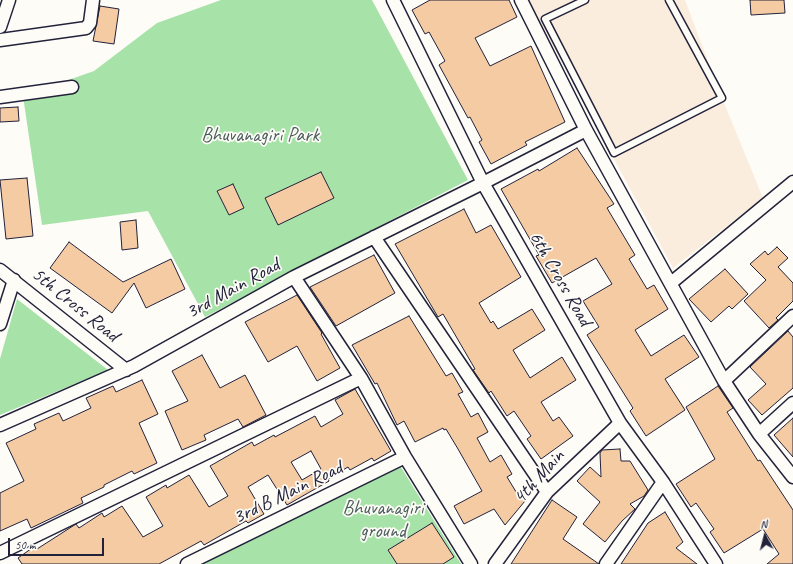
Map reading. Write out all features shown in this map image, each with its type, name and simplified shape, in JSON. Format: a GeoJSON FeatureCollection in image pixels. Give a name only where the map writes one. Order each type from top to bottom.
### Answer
{"type":"FeatureCollection","features":[{"type":"Feature","properties":{"kind":"street"},"geometry":{"type":"LineString","coordinates":[[0,27],[9,0]]}},
{"type":"Feature","properties":{"kind":"street"},"geometry":{"type":"LineString","coordinates":[[0,40],[86,28],[90,23],[93,0]]}},
{"type":"Feature","properties":{"kind":"street","name":"6th Cross Road"},"geometry":{"type":"LineString","coordinates":[[393,0],[483,183],[620,423],[663,482],[716,564]]}},
{"type":"Feature","properties":{"kind":"street"},"geometry":{"type":"LineString","coordinates":[[521,0],[586,130],[724,381],[759,434],[793,477]]}},
{"type":"Feature","properties":{"kind":"street"},"geometry":{"type":"LineString","coordinates":[[0,97],[72,87]]}},
{"type":"Feature","properties":{"kind":"street","name":"3rd Main Road"},"geometry":{"type":"LineString","coordinates":[[0,425],[126,370],[294,277],[586,130]]}},
{"type":"Feature","properties":{"kind":"street"},"geometry":{"type":"LineString","coordinates":[[671,283],[793,182]]}},
{"type":"Feature","properties":{"kind":"street"},"geometry":{"type":"LineString","coordinates":[[374,237],[547,492]]}},
{"type":"Feature","properties":{"kind":"street","name":"5th Cross Road"},"geometry":{"type":"LineString","coordinates":[[0,270],[126,370]]}},
{"type":"Feature","properties":{"kind":"street"},"geometry":{"type":"LineString","coordinates":[[294,277],[361,378],[405,457],[471,564]]}},
{"type":"Feature","properties":{"kind":"street"},"geometry":{"type":"LineString","coordinates":[[0,324],[14,280]]}},
{"type":"Feature","properties":{"kind":"street"},"geometry":{"type":"LineString","coordinates":[[724,381],[793,316]]}},
{"type":"Feature","properties":{"kind":"street"},"geometry":{"type":"LineString","coordinates":[[0,553],[361,378]]}},
{"type":"Feature","properties":{"kind":"street"},"geometry":{"type":"LineString","coordinates":[[759,434],[793,403]]}},
{"type":"Feature","properties":{"kind":"street","name":"4th Main"},"geometry":{"type":"LineString","coordinates":[[494,564],[547,492],[620,423]]}},
{"type":"Feature","properties":{"kind":"street","name":"3rd B Main Road"},"geometry":{"type":"LineString","coordinates":[[187,564],[405,457]]}},
{"type":"Feature","properties":{"kind":"street"},"geometry":{"type":"LineString","coordinates":[[606,564],[663,482]]}},
{"type":"Feature","properties":{"kind":"lane"},"geometry":{"type":"LineString","coordinates":[[585,0],[545,19],[614,153],[722,98],[669,0]]}},
{"type":"Feature","properties":{"kind":"lane"},"geometry":{"type":"LineString","coordinates":[[575,109],[588,102]]}},
{"type":"Feature","properties":{"kind":"shaded area"},"geometry":{"type":"Polygon","coordinates":[[[528,0],[685,0],[722,98],[763,198],[673,268],[528,0]]]}},
{"type":"Feature","properties":{"kind":"green space","name":"Bhuvanagiri Park"},"geometry":{"type":"Polygon","coordinates":[[[221,0],[372,0],[468,180],[205,317],[148,211],[42,225],[23,96],[94,71],[157,23],[221,0]]]}},
{"type":"Feature","properties":{"kind":"green space"},"geometry":{"type":"Polygon","coordinates":[[[17,299],[108,370],[0,415],[0,359],[17,299]]]}},
{"type":"Feature","properties":{"kind":"green space","name":"Bhuvanagiri ground"},"geometry":{"type":"Polygon","coordinates":[[[399,464],[461,564],[204,564],[399,464]]]}},
{"type":"Feature","properties":{"kind":"building"},"geometry":{"type":"Polygon","coordinates":[[[430,0],[509,0],[517,17],[475,38],[490,66],[531,46],[565,122],[525,142],[527,145],[491,164],[479,142],[482,140],[470,117],[468,118],[439,65],[445,61],[429,32],[425,34],[412,10],[430,0]]]}},
{"type":"Feature","properties":{"kind":"building"},"geometry":{"type":"Polygon","coordinates":[[[750,0],[784,0],[785,13],[751,15],[750,0]]]}},
{"type":"Feature","properties":{"kind":"building"},"geometry":{"type":"Polygon","coordinates":[[[100,6],[119,9],[114,44],[93,41],[100,6]]]}},
{"type":"Feature","properties":{"kind":"building"},"geometry":{"type":"Polygon","coordinates":[[[18,107],[19,121],[0,122],[0,108],[18,107]]]}},
{"type":"Feature","properties":{"kind":"building"},"geometry":{"type":"Polygon","coordinates":[[[577,148],[614,204],[607,208],[635,255],[629,259],[647,289],[654,285],[668,309],[635,330],[651,356],[684,335],[699,357],[665,379],[685,410],[646,436],[630,411],[633,408],[587,335],[599,327],[583,301],[612,284],[596,258],[552,283],[536,256],[539,255],[501,189],[538,169],[539,171],[577,148]]]}},
{"type":"Feature","properties":{"kind":"building"},"geometry":{"type":"Polygon","coordinates":[[[321,172],[334,198],[278,225],[265,198],[321,172]]]}},
{"type":"Feature","properties":{"kind":"building"},"geometry":{"type":"Polygon","coordinates":[[[27,178],[33,236],[6,239],[0,180],[27,178]]]}},
{"type":"Feature","properties":{"kind":"building"},"geometry":{"type":"Polygon","coordinates":[[[233,184],[244,208],[229,215],[217,191],[233,184]]]}},
{"type":"Feature","properties":{"kind":"building"},"geometry":{"type":"Polygon","coordinates":[[[464,209],[476,233],[491,225],[521,277],[479,303],[491,323],[493,321],[498,329],[532,309],[545,330],[513,350],[530,378],[562,357],[576,380],[541,402],[553,421],[559,417],[573,436],[541,459],[527,439],[531,436],[514,411],[507,416],[491,391],[489,393],[473,370],[475,369],[443,314],[438,317],[395,244],[464,209]]]}},
{"type":"Feature","properties":{"kind":"building"},"geometry":{"type":"Polygon","coordinates":[[[136,220],[138,248],[122,250],[120,222],[136,220]]]}},
{"type":"Feature","properties":{"kind":"building"},"geometry":{"type":"Polygon","coordinates":[[[69,242],[123,282],[171,259],[185,289],[146,308],[134,283],[112,313],[50,268],[69,242]]]}},
{"type":"Feature","properties":{"kind":"building"},"geometry":{"type":"Polygon","coordinates":[[[777,247],[788,258],[778,267],[793,283],[793,301],[776,318],[778,320],[769,328],[744,301],[766,280],[750,264],[765,251],[768,255],[777,247]]]}},
{"type":"Feature","properties":{"kind":"building"},"geometry":{"type":"Polygon","coordinates":[[[374,255],[395,293],[336,326],[310,287],[374,255]]]}},
{"type":"Feature","properties":{"kind":"building"},"geometry":{"type":"Polygon","coordinates":[[[725,269],[748,294],[732,309],[729,306],[711,322],[689,299],[725,269]]]}},
{"type":"Feature","properties":{"kind":"building"},"geometry":{"type":"Polygon","coordinates":[[[297,295],[322,333],[321,334],[340,368],[317,381],[297,346],[268,362],[245,322],[297,295]]]}},
{"type":"Feature","properties":{"kind":"building"},"geometry":{"type":"Polygon","coordinates":[[[409,316],[446,376],[452,373],[463,392],[458,394],[471,417],[478,413],[488,432],[477,438],[490,462],[501,455],[512,474],[507,477],[518,495],[521,493],[525,501],[505,525],[494,509],[464,524],[454,506],[482,491],[446,429],[444,430],[443,428],[415,442],[404,421],[397,425],[377,383],[375,384],[352,345],[409,316]]]}},
{"type":"Feature","properties":{"kind":"building"},"geometry":{"type":"Polygon","coordinates":[[[788,331],[793,337],[793,388],[762,415],[748,400],[766,384],[750,367],[788,331]]]}},
{"type":"Feature","properties":{"kind":"building"},"geometry":{"type":"Polygon","coordinates":[[[202,355],[220,388],[245,375],[266,415],[243,427],[238,419],[204,435],[206,440],[182,450],[165,411],[188,401],[172,371],[202,355]]]}},
{"type":"Feature","properties":{"kind":"building"},"geometry":{"type":"Polygon","coordinates":[[[142,380],[158,414],[139,423],[157,463],[134,474],[132,471],[104,485],[104,487],[81,498],[83,503],[31,528],[27,519],[0,531],[0,493],[24,481],[6,443],[36,429],[34,424],[59,413],[63,421],[91,408],[86,398],[113,386],[116,392],[142,380]]]}},
{"type":"Feature","properties":{"kind":"building"},"geometry":{"type":"Polygon","coordinates":[[[718,386],[733,408],[727,412],[758,461],[760,460],[793,510],[793,564],[767,564],[779,554],[763,529],[724,553],[710,532],[714,529],[696,503],[691,507],[676,484],[715,459],[686,407],[718,386]]]}},
{"type":"Feature","properties":{"kind":"building"},"geometry":{"type":"Polygon","coordinates":[[[355,389],[391,451],[374,461],[372,458],[350,470],[348,467],[328,479],[329,481],[287,505],[268,475],[248,487],[264,514],[248,523],[246,521],[204,545],[201,541],[159,564],[22,564],[18,558],[35,546],[37,549],[76,524],[79,528],[102,513],[104,517],[122,506],[143,537],[163,526],[146,497],[166,485],[167,488],[189,475],[209,507],[228,496],[210,466],[252,442],[254,446],[315,416],[321,427],[343,414],[335,400],[355,389]],[[311,451],[291,462],[302,480],[321,469],[311,451]]]}},
{"type":"Feature","properties":{"kind":"building"},"geometry":{"type":"Polygon","coordinates":[[[793,418],[793,457],[774,435],[793,418]]]}},
{"type":"Feature","properties":{"kind":"building"},"geometry":{"type":"Polygon","coordinates":[[[620,449],[621,461],[630,461],[648,490],[644,496],[630,504],[635,509],[622,521],[605,542],[583,524],[600,502],[577,481],[590,467],[601,477],[600,453],[602,450],[620,449]]]}},
{"type":"Feature","properties":{"kind":"building"},"geometry":{"type":"Polygon","coordinates":[[[552,500],[577,517],[563,539],[599,564],[511,564],[552,500]]]}},
{"type":"Feature","properties":{"kind":"building"},"geometry":{"type":"Polygon","coordinates":[[[665,512],[683,542],[676,548],[697,564],[621,564],[648,523],[665,512]]]}},
{"type":"Feature","properties":{"kind":"building"},"geometry":{"type":"Polygon","coordinates":[[[432,523],[454,557],[443,564],[397,564],[388,550],[432,523]]]}}]}
